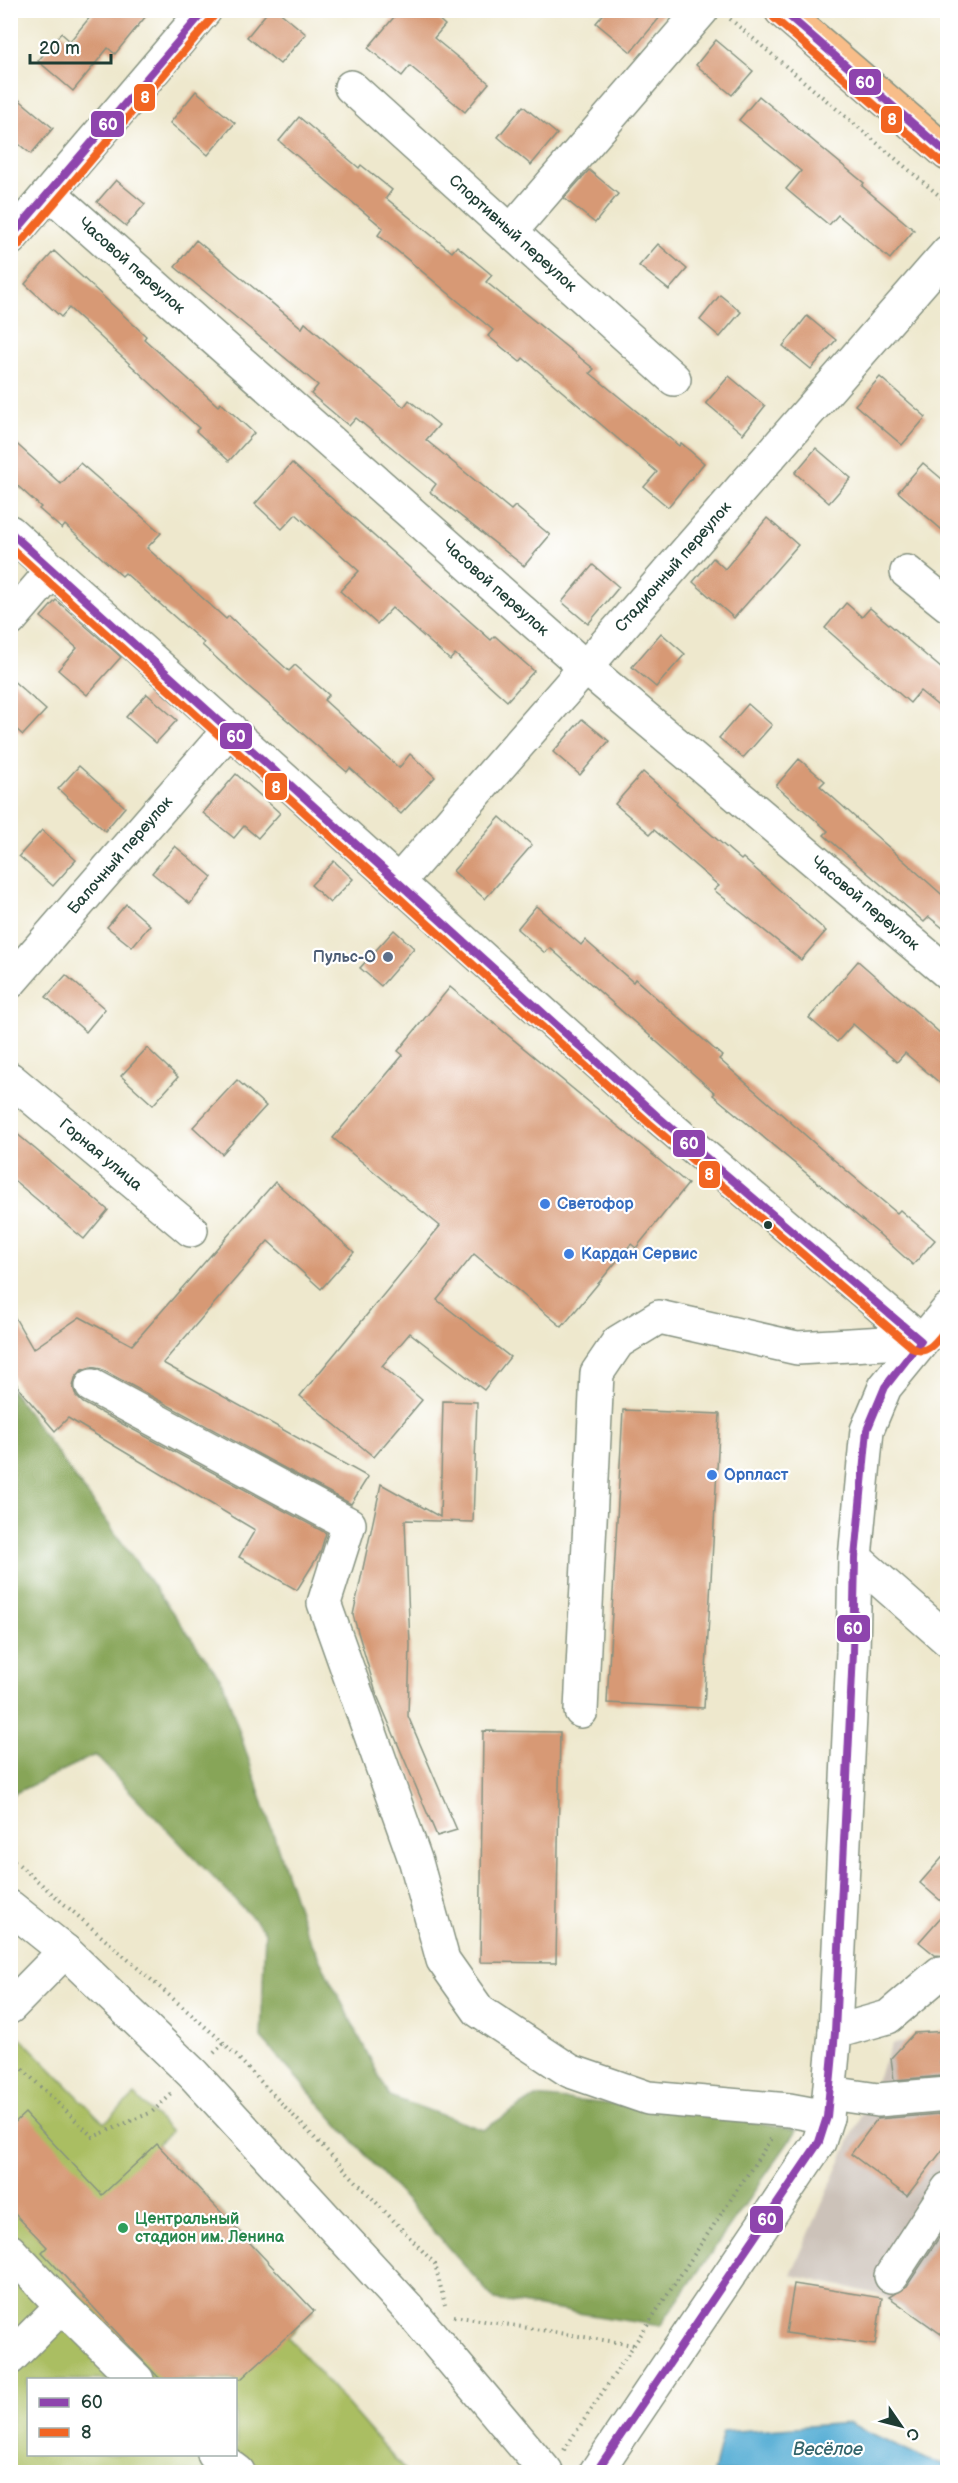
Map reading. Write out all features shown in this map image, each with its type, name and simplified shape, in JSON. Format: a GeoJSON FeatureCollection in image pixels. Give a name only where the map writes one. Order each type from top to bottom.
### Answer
{"type":"FeatureCollection","features":[{"type":"Feature","properties":{"kind":"main road"},"geometry":{"type":"LineString","coordinates":[[781,10],[948,154]]}},
{"type":"Feature","properties":{"kind":"street"},"geometry":{"type":"LineString","coordinates":[[10,239],[51,194],[205,10]]}},
{"type":"Feature","properties":{"kind":"street"},"geometry":{"type":"LineString","coordinates":[[512,230],[716,14]]}},
{"type":"Feature","properties":{"kind":"street","name":"Спортивный переулок"},"geometry":{"type":"LineString","coordinates":[[351,87],[512,230],[674,379]]}},
{"type":"Feature","properties":{"kind":"street","name":"Часовой переулок"},"geometry":{"type":"LineString","coordinates":[[51,194],[586,668],[948,973]]}},
{"type":"Feature","properties":{"kind":"street","name":"Стадионный переулок"},"geometry":{"type":"LineString","coordinates":[[399,881],[586,668],[814,402],[948,252]]}},
{"type":"Feature","properties":{"kind":"street"},"geometry":{"type":"LineString","coordinates":[[10,532],[231,729],[656,1115],[921,1341]]}},
{"type":"Feature","properties":{"kind":"street"},"geometry":{"type":"LineString","coordinates":[[10,620],[53,570]]}},
{"type":"Feature","properties":{"kind":"street"},"geometry":{"type":"LineString","coordinates":[[906,572],[948,605]]}},
{"type":"Feature","properties":{"kind":"street","name":"Балочный переулок"},"geometry":{"type":"LineString","coordinates":[[10,982],[231,729]]}},
{"type":"Feature","properties":{"kind":"street","name":"Горная улица"},"geometry":{"type":"LineString","coordinates":[[10,1079],[191,1230]]}},
{"type":"Feature","properties":{"kind":"street"},"geometry":{"type":"LineString","coordinates":[[596,2472],[819,2142],[829,2105],[835,2032],[853,1663],[855,1558],[867,1430],[885,1387],[948,1311]]}},
{"type":"Feature","properties":{"kind":"street"},"geometry":{"type":"LineString","coordinates":[[581,1711],[597,1373],[618,1342],[659,1317],[797,1348],[921,1341]]}},
{"type":"Feature","properties":{"kind":"street"},"geometry":{"type":"LineString","coordinates":[[92,1386],[349,1524],[324,1603],[416,1862],[443,1960],[479,2011],[570,2071],[648,2098],[789,2110],[948,2094]]}},
{"type":"Feature","properties":{"kind":"street"},"geometry":{"type":"LineString","coordinates":[[855,1558],[948,1640]]}},
{"type":"Feature","properties":{"kind":"street"},"geometry":{"type":"LineString","coordinates":[[10,1907],[65,1951],[193,2074],[408,2308],[546,2472]]}},
{"type":"Feature","properties":{"kind":"street"},"geometry":{"type":"LineString","coordinates":[[10,2007],[65,1951]]}},
{"type":"Feature","properties":{"kind":"street"},"geometry":{"type":"LineString","coordinates":[[835,2032],[888,2017],[940,1973]]}},
{"type":"Feature","properties":{"kind":"street"},"geometry":{"type":"LineString","coordinates":[[891,2276],[948,2189]]}},
{"type":"Feature","properties":{"kind":"street"},"geometry":{"type":"LineString","coordinates":[[11,2252],[62,2306],[136,2378]]}},
{"type":"Feature","properties":{"kind":"street"},"geometry":{"type":"LineString","coordinates":[[10,2358],[62,2306]]}},
{"type":"Feature","properties":{"kind":"street"},"geometry":{"type":"LineString","coordinates":[[217,2456],[238,2472]]}},
{"type":"Feature","properties":{"kind":"path"},"geometry":{"type":"LineString","coordinates":[[716,14],[948,203]]}},
{"type":"Feature","properties":{"kind":"path"},"geometry":{"type":"LineString","coordinates":[[10,1857],[224,2043],[435,2264],[447,2312],[458,2324]]}},
{"type":"Feature","properties":{"kind":"path"},"geometry":{"type":"LineString","coordinates":[[10,2057],[93,2137],[152,2112],[224,2043]]}},
{"type":"Feature","properties":{"kind":"path"},"geometry":{"type":"LineString","coordinates":[[557,2439],[565,2448],[789,2110]]}},
{"type":"Feature","properties":{"kind":"path"},"geometry":{"type":"LineString","coordinates":[[450,2315],[634,2345]]}},
{"type":"Feature","properties":{"kind":"shaded area"},"geometry":{"type":"Polygon","coordinates":[[[947,2036],[947,2342],[882,2295],[791,2275],[892,2044],[947,2036]]]}},
{"type":"Feature","properties":{"kind":"green space"},"geometry":{"type":"Polygon","coordinates":[[[10,1388],[223,1682],[305,1930],[389,2096],[483,2130],[535,2097],[676,2110],[797,2130],[660,2326],[495,2300],[261,2038],[265,1931],[95,1755],[11,1795],[10,1388]]]}},
{"type":"Feature","properties":{"kind":"green space","name":"Центральный стадион им. Ленина"},"geometry":{"type":"Polygon","coordinates":[[[10,2027],[104,2123],[135,2095],[171,2132],[157,2144],[314,2311],[288,2337],[406,2472],[11,2472],[10,2027]]]}},
{"type":"Feature","properties":{"kind":"water","name":"Весёлое"},"geometry":{"type":"Polygon","coordinates":[[[849,2423],[928,2460],[947,2465],[947,2472],[713,2472],[723,2432],[849,2423]]]}},
{"type":"Feature","properties":{"kind":"building"},"geometry":{"type":"Polygon","coordinates":[[[96,10],[151,10],[115,54],[108,48],[73,91],[38,61],[61,33],[70,41],[96,10]]]}},
{"type":"Feature","properties":{"kind":"building"},"geometry":{"type":"Polygon","coordinates":[[[269,10],[277,10],[306,34],[280,64],[247,37],[269,10]]]}},
{"type":"Feature","properties":{"kind":"building"},"geometry":{"type":"Polygon","coordinates":[[[400,10],[428,10],[445,25],[434,38],[489,83],[465,112],[410,66],[402,76],[368,48],[400,10]]]}},
{"type":"Feature","properties":{"kind":"building"},"geometry":{"type":"Polygon","coordinates":[[[607,10],[666,10],[631,52],[596,23],[607,10]]]}},
{"type":"Feature","properties":{"kind":"building"},"geometry":{"type":"Polygon","coordinates":[[[716,40],[753,71],[732,95],[696,65],[716,40]]]}},
{"type":"Feature","properties":{"kind":"building"},"geometry":{"type":"Polygon","coordinates":[[[196,91],[235,123],[208,155],[170,123],[196,91]]]}},
{"type":"Feature","properties":{"kind":"building"},"geometry":{"type":"Polygon","coordinates":[[[10,92],[53,128],[31,154],[10,137],[10,92]]]}},
{"type":"Feature","properties":{"kind":"building"},"geometry":{"type":"Polygon","coordinates":[[[759,96],[864,183],[862,186],[914,230],[890,259],[838,215],[829,225],[786,189],[801,171],[739,120],[759,96]]]}},
{"type":"Feature","properties":{"kind":"building"},"geometry":{"type":"Polygon","coordinates":[[[523,106],[557,134],[531,165],[498,137],[523,106]]]}},
{"type":"Feature","properties":{"kind":"building"},"geometry":{"type":"Polygon","coordinates":[[[299,117],[359,168],[361,165],[392,190],[386,198],[452,252],[457,246],[492,275],[486,282],[594,369],[590,373],[679,446],[681,443],[704,463],[668,507],[644,487],[657,472],[523,358],[520,362],[488,336],[493,330],[378,235],[383,228],[279,141],[299,117]]]}},
{"type":"Feature","properties":{"kind":"building"},"geometry":{"type":"Polygon","coordinates":[[[589,170],[618,194],[595,223],[564,198],[589,170]]]}},
{"type":"Feature","properties":{"kind":"building"},"geometry":{"type":"Polygon","coordinates":[[[116,180],[145,204],[126,226],[97,202],[116,180]]]}},
{"type":"Feature","properties":{"kind":"building"},"geometry":{"type":"Polygon","coordinates":[[[196,240],[302,328],[305,323],[404,407],[409,400],[439,425],[426,440],[511,510],[515,506],[550,535],[524,566],[430,492],[436,484],[356,418],[349,426],[311,394],[318,385],[175,267],[196,240]]]}},
{"type":"Feature","properties":{"kind":"building"},"geometry":{"type":"Polygon","coordinates":[[[658,244],[687,269],[669,290],[639,266],[658,244]]]}},
{"type":"Feature","properties":{"kind":"building"},"geometry":{"type":"Polygon","coordinates":[[[54,251],[146,336],[144,339],[218,406],[221,403],[254,433],[229,461],[196,431],[199,428],[69,308],[61,317],[25,284],[54,251]]]}},
{"type":"Feature","properties":{"kind":"building"},"geometry":{"type":"Polygon","coordinates":[[[720,295],[741,312],[720,337],[700,320],[720,295]]]}},
{"type":"Feature","properties":{"kind":"building"},"geometry":{"type":"Polygon","coordinates":[[[807,316],[836,340],[811,369],[783,346],[807,316]]]}},
{"type":"Feature","properties":{"kind":"building"},"geometry":{"type":"Polygon","coordinates":[[[729,376],[765,406],[743,434],[706,403],[729,376]]]}},
{"type":"Feature","properties":{"kind":"building"},"geometry":{"type":"Polygon","coordinates":[[[880,377],[926,417],[902,445],[855,405],[880,377]]]}},
{"type":"Feature","properties":{"kind":"building"},"geometry":{"type":"Polygon","coordinates":[[[10,438],[61,484],[80,463],[161,533],[147,548],[226,619],[229,616],[289,671],[295,665],[329,695],[324,700],[399,768],[410,754],[435,777],[401,814],[350,768],[347,772],[234,674],[202,645],[204,643],[125,573],[122,576],[65,525],[62,529],[39,509],[41,507],[10,479],[10,438]]]}},
{"type":"Feature","properties":{"kind":"building"},"geometry":{"type":"Polygon","coordinates":[[[816,448],[851,478],[829,503],[795,473],[816,448]]]}},
{"type":"Feature","properties":{"kind":"building"},"geometry":{"type":"Polygon","coordinates":[[[292,463],[491,640],[495,636],[534,671],[507,701],[455,654],[450,660],[392,608],[377,624],[340,591],[359,571],[296,514],[282,529],[255,504],[292,463]]]}},
{"type":"Feature","properties":{"kind":"building"},"geometry":{"type":"Polygon","coordinates":[[[923,463],[948,484],[948,535],[898,492],[923,463]]]}},
{"type":"Feature","properties":{"kind":"building"},"geometry":{"type":"Polygon","coordinates":[[[767,518],[798,545],[734,618],[693,582],[713,558],[725,569],[767,518]]]}},
{"type":"Feature","properties":{"kind":"building"},"geometry":{"type":"Polygon","coordinates":[[[593,565],[619,587],[588,624],[562,602],[593,565]]]}},
{"type":"Feature","properties":{"kind":"building"},"geometry":{"type":"Polygon","coordinates":[[[56,600],[121,657],[87,695],[58,670],[77,648],[41,617],[56,600]]]}},
{"type":"Feature","properties":{"kind":"building"},"geometry":{"type":"Polygon","coordinates":[[[846,603],[862,617],[870,608],[948,674],[948,714],[920,691],[910,703],[825,628],[846,603]]]}},
{"type":"Feature","properties":{"kind":"building"},"geometry":{"type":"Polygon","coordinates":[[[661,633],[685,654],[656,687],[632,667],[661,633]]]}},
{"type":"Feature","properties":{"kind":"building"},"geometry":{"type":"Polygon","coordinates":[[[10,678],[46,710],[23,735],[10,724],[10,678]]]}},
{"type":"Feature","properties":{"kind":"building"},"geometry":{"type":"Polygon","coordinates":[[[147,694],[177,720],[156,743],[126,717],[147,694]]]}},
{"type":"Feature","properties":{"kind":"building"},"geometry":{"type":"Polygon","coordinates":[[[748,704],[772,725],[743,758],[719,738],[748,704]]]}},
{"type":"Feature","properties":{"kind":"building"},"geometry":{"type":"Polygon","coordinates":[[[582,719],[609,741],[580,775],[553,752],[582,719]]]}},
{"type":"Feature","properties":{"kind":"building"},"geometry":{"type":"Polygon","coordinates":[[[799,759],[825,781],[820,786],[948,900],[948,932],[929,917],[924,922],[824,835],[828,831],[776,786],[799,759]]]}},
{"type":"Feature","properties":{"kind":"building"},"geometry":{"type":"Polygon","coordinates":[[[79,766],[125,807],[105,831],[58,789],[79,766]]]}},
{"type":"Feature","properties":{"kind":"building"},"geometry":{"type":"Polygon","coordinates":[[[643,772],[677,802],[676,804],[741,860],[743,858],[826,931],[801,960],[714,890],[719,886],[654,830],[650,834],[615,804],[643,772]]]}},
{"type":"Feature","properties":{"kind":"building"},"geometry":{"type":"Polygon","coordinates":[[[236,774],[280,813],[258,838],[244,826],[234,838],[203,813],[236,774]]]}},
{"type":"Feature","properties":{"kind":"building"},"geometry":{"type":"Polygon","coordinates":[[[500,817],[532,845],[485,899],[453,871],[500,817]]]}},
{"type":"Feature","properties":{"kind":"building"},"geometry":{"type":"Polygon","coordinates":[[[42,830],[76,860],[53,886],[19,856],[42,830]]]}},
{"type":"Feature","properties":{"kind":"building"},"geometry":{"type":"Polygon","coordinates":[[[175,846],[212,877],[190,904],[152,873],[175,846]]]}},
{"type":"Feature","properties":{"kind":"building"},"geometry":{"type":"Polygon","coordinates":[[[334,861],[353,879],[330,903],[311,885],[334,861]]]}},
{"type":"Feature","properties":{"kind":"building"},"geometry":{"type":"Polygon","coordinates":[[[126,904],[150,925],[132,947],[107,927],[126,904]]]}},
{"type":"Feature","properties":{"kind":"building"},"geometry":{"type":"Polygon","coordinates":[[[536,906],[581,945],[585,940],[633,982],[635,979],[722,1056],[719,1059],[821,1149],[897,1213],[900,1210],[935,1240],[913,1265],[713,1095],[715,1093],[550,948],[545,953],[517,929],[536,906]]]}},
{"type":"Feature","properties":{"kind":"building"},"geometry":{"type":"Polygon","coordinates":[[[394,930],[414,948],[381,986],[360,968],[394,930]]]}},
{"type":"Feature","properties":{"kind":"building"},"geometry":{"type":"Polygon","coordinates":[[[858,961],[948,1040],[948,1090],[905,1053],[897,1062],[853,1024],[837,1042],[809,1018],[858,961]]]}},
{"type":"Feature","properties":{"kind":"building"},"geometry":{"type":"Polygon","coordinates":[[[66,975],[105,1009],[86,1032],[46,997],[66,975]]]}},
{"type":"Feature","properties":{"kind":"building"},"geometry":{"type":"Polygon","coordinates":[[[450,987],[688,1184],[636,1248],[631,1244],[562,1327],[474,1254],[437,1300],[510,1357],[484,1390],[410,1333],[382,1366],[422,1400],[374,1457],[300,1396],[440,1226],[333,1138],[403,1055],[398,1051],[450,987]]]}},
{"type":"Feature","properties":{"kind":"building"},"geometry":{"type":"Polygon","coordinates":[[[147,1048],[178,1077],[153,1105],[121,1076],[147,1048]]]}},
{"type":"Feature","properties":{"kind":"building"},"geometry":{"type":"Polygon","coordinates":[[[237,1080],[266,1106],[222,1154],[193,1127],[237,1080]]]}},
{"type":"Feature","properties":{"kind":"building"},"geometry":{"type":"Polygon","coordinates":[[[10,1128],[108,1210],[84,1239],[10,1177],[10,1128]]]}},
{"type":"Feature","properties":{"kind":"building"},"geometry":{"type":"Polygon","coordinates":[[[275,1182],[354,1252],[321,1289],[268,1241],[163,1363],[368,1477],[351,1504],[101,1369],[91,1367],[82,1370],[75,1378],[73,1387],[76,1396],[83,1403],[326,1533],[320,1553],[297,1590],[239,1557],[255,1530],[68,1418],[55,1431],[20,1390],[10,1372],[10,1309],[33,1349],[80,1317],[132,1345],[275,1182]]]}},
{"type":"Feature","properties":{"kind":"building"},"geometry":{"type":"Polygon","coordinates":[[[443,1401],[477,1402],[473,1522],[405,1520],[410,1645],[408,1716],[457,1830],[437,1836],[376,1693],[353,1615],[381,1484],[440,1517],[443,1401]]]}},
{"type":"Feature","properties":{"kind":"building"},"geometry":{"type":"Polygon","coordinates":[[[623,1410],[720,1414],[704,1708],[607,1703],[623,1410]]]}},
{"type":"Feature","properties":{"kind":"building"},"geometry":{"type":"Polygon","coordinates":[[[483,1731],[560,1732],[556,1963],[480,1962],[483,1731]]]}},
{"type":"Feature","properties":{"kind":"building"},"geometry":{"type":"Polygon","coordinates":[[[948,1851],[948,1907],[920,1883],[948,1851]]]}},
{"type":"Feature","properties":{"kind":"building"},"geometry":{"type":"Polygon","coordinates":[[[948,1909],[948,1956],[935,1955],[919,1942],[948,1909]]]}},
{"type":"Feature","properties":{"kind":"building"},"geometry":{"type":"Polygon","coordinates":[[[948,2031],[948,2061],[940,2062],[942,2076],[894,2080],[891,2058],[914,2033],[948,2031]]]}},
{"type":"Feature","properties":{"kind":"building"},"geometry":{"type":"Polygon","coordinates":[[[25,2113],[102,2195],[157,2144],[314,2311],[241,2379],[159,2378],[42,2252],[47,2247],[10,2209],[10,2127],[25,2113]]]}},
{"type":"Feature","properties":{"kind":"building"},"geometry":{"type":"Polygon","coordinates":[[[939,2114],[948,2120],[948,2143],[907,2196],[851,2154],[877,2119],[939,2114]]]}},
{"type":"Feature","properties":{"kind":"building"},"geometry":{"type":"Polygon","coordinates":[[[948,2224],[948,2339],[889,2297],[907,2286],[948,2224]]]}},
{"type":"Feature","properties":{"kind":"building"},"geometry":{"type":"Polygon","coordinates":[[[794,2284],[882,2298],[875,2345],[786,2333],[794,2284]]]}},
{"type":"Feature","properties":{"kind":"transit line","name":"60"},"geometry":{"type":"LineString","coordinates":[[10,238],[205,10]]}},
{"type":"Feature","properties":{"kind":"transit line","name":"60"},"geometry":{"type":"LineString","coordinates":[[782,10],[948,154]]}},
{"type":"Feature","properties":{"kind":"transit line","name":"8"},"geometry":{"type":"LineString","coordinates":[[18,246],[213,17]]}},
{"type":"Feature","properties":{"kind":"transit line","name":"8"},"geometry":{"type":"LineString","coordinates":[[774,18],[941,162]]}},
{"type":"Feature","properties":{"kind":"transit line","name":"60"},"geometry":{"type":"LineString","coordinates":[[10,532],[656,1115],[921,1341],[885,1387],[867,1430],[855,1558],[853,1652],[835,2032],[827,2117],[819,2142],[596,2472]]}},
{"type":"Feature","properties":{"kind":"transit line","name":"8"},"geometry":{"type":"LineString","coordinates":[[10,547],[649,1123],[914,1349],[929,1348],[948,1327]]}},
{"type":"Feature","properties":{"kind":"place","name":"Пульс-О"},"geometry":{"type":"Point","coordinates":[388,957]}},
{"type":"Feature","properties":{"kind":"place","name":"Светофор"},"geometry":{"type":"Point","coordinates":[545,1204]}},
{"type":"Feature","properties":{"kind":"place","name":"Кардан Сервис"},"geometry":{"type":"Point","coordinates":[569,1254]}},
{"type":"Feature","properties":{"kind":"place","name":"Орпласт"},"geometry":{"type":"Point","coordinates":[712,1475]}},
{"type":"Feature","properties":{"kind":"place","name":"Центральный стадион им. Ленина"},"geometry":{"type":"Point","coordinates":[123,2228]}}]}
